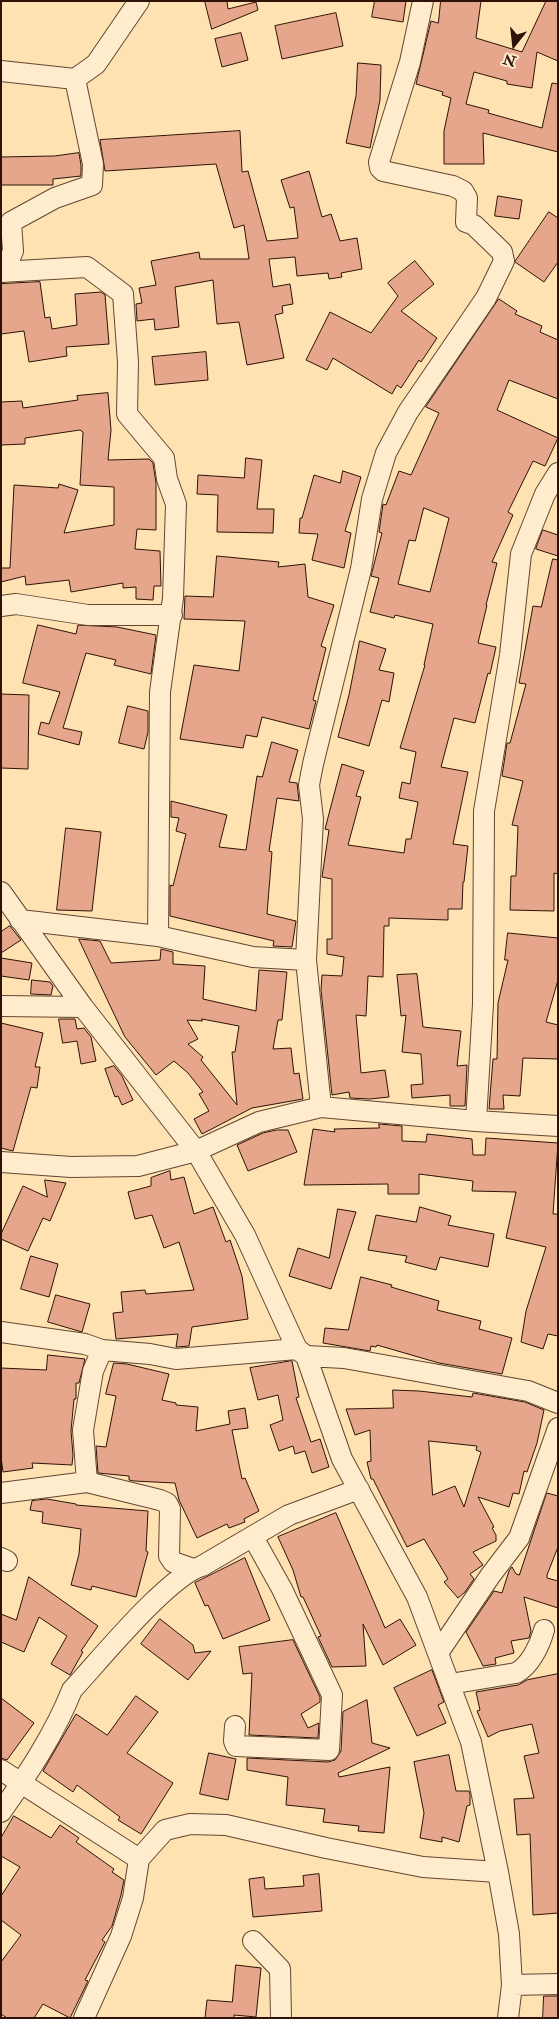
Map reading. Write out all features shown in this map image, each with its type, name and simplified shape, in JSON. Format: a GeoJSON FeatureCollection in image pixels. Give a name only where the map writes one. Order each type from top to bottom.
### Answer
{"type":"FeatureCollection","features":[{"type":"Feature","properties":{"kind":"street"},"geometry":{"type":"LineString","coordinates":[[1,71],[75,79],[96,64],[139,1]]}},
{"type":"Feature","properties":{"kind":"street"},"geometry":{"type":"LineString","coordinates":[[321,1107],[306,960],[313,819],[309,785],[313,764],[361,569],[372,499],[386,453],[408,412],[486,298],[504,261],[502,252],[474,225],[466,222],[466,198],[463,191],[454,186],[383,171],[380,168],[380,162],[410,62],[423,1]]}},
{"type":"Feature","properties":{"kind":"street"},"geometry":{"type":"LineString","coordinates":[[2,272],[13,251],[11,222],[55,198],[92,185],[93,164],[75,79]]}},
{"type":"Feature","properties":{"kind":"street"},"geometry":{"type":"LineString","coordinates":[[2,272],[87,267],[123,294],[128,362],[127,414],[164,458],[167,479],[176,504],[172,615],[160,692],[158,936]]}},
{"type":"Feature","properties":{"kind":"street"},"geometry":{"type":"LineString","coordinates":[[476,1121],[484,1004],[484,811],[510,655],[521,554],[545,494],[558,473]]}},
{"type":"Feature","properties":{"kind":"street"},"geometry":{"type":"LineString","coordinates":[[1,606],[16,604],[88,615],[172,615]]}},
{"type":"Feature","properties":{"kind":"street"},"geometry":{"type":"LineString","coordinates":[[1,892],[83,1007],[196,1151],[245,1235],[302,1352],[342,1459],[417,1597],[471,1742],[509,1934],[512,1984],[508,2018]]}},
{"type":"Feature","properties":{"kind":"street"},"geometry":{"type":"LineString","coordinates":[[20,920],[158,936],[253,957],[306,960]]}},
{"type":"Feature","properties":{"kind":"street"},"geometry":{"type":"LineString","coordinates":[[1,1006],[83,1007]]}},
{"type":"Feature","properties":{"kind":"street"},"geometry":{"type":"LineString","coordinates":[[1,1162],[71,1167],[138,1166],[196,1151],[259,1122],[321,1107],[476,1121],[558,1126]]}},
{"type":"Feature","properties":{"kind":"street"},"geometry":{"type":"LineString","coordinates":[[1,1332],[85,1344],[102,1350],[150,1354],[176,1359],[302,1352],[528,1391],[558,1403]]}},
{"type":"Feature","properties":{"kind":"street"},"geometry":{"type":"LineString","coordinates":[[87,1482],[83,1430],[93,1371],[102,1350]]}},
{"type":"Feature","properties":{"kind":"street"},"geometry":{"type":"LineString","coordinates":[[438,1652],[490,1576],[519,1538],[558,1428]]}},
{"type":"Feature","properties":{"kind":"street"},"geometry":{"type":"LineString","coordinates":[[3,1496],[87,1482],[167,1503],[170,1509],[169,1556],[173,1562],[193,1569]]}},
{"type":"Feature","properties":{"kind":"street"},"geometry":{"type":"LineString","coordinates":[[1,1812],[21,1784],[65,1707],[72,1690],[156,1599],[193,1569],[202,1566],[289,1515],[359,1489]]}},
{"type":"Feature","properties":{"kind":"street"},"geometry":{"type":"LineString","coordinates":[[235,1726],[234,1741],[236,1746],[330,1750],[332,1695],[282,1589],[253,1537]]}},
{"type":"Feature","properties":{"kind":"street"},"geometry":{"type":"LineString","coordinates":[[450,1684],[516,1673],[524,1669],[542,1640],[544,1630]]}},
{"type":"Feature","properties":{"kind":"street"},"geometry":{"type":"LineString","coordinates":[[1,1770],[139,1859]]}},
{"type":"Feature","properties":{"kind":"street"},"geometry":{"type":"LineString","coordinates":[[84,2018],[121,1936],[134,1898],[139,1859],[165,1830],[190,1824],[217,1825],[423,1867],[498,1872]]}},
{"type":"Feature","properties":{"kind":"street"},"geometry":{"type":"LineString","coordinates":[[253,1941],[280,1969],[281,2018]]}},
{"type":"Feature","properties":{"kind":"street"},"geometry":{"type":"LineString","coordinates":[[512,1984],[558,1984]]}},
{"type":"Feature","properties":{"kind":"building"},"geometry":{"type":"Polygon","coordinates":[[[205,1],[227,1],[228,9],[256,2],[258,10],[212,29],[205,1]]]}},
{"type":"Feature","properties":{"kind":"building"},"geometry":{"type":"Polygon","coordinates":[[[375,1],[406,1],[403,22],[372,17],[375,1]]]}},
{"type":"Feature","properties":{"kind":"building"},"geometry":{"type":"Polygon","coordinates":[[[441,1],[481,1],[476,38],[522,52],[546,1],[558,1],[558,61],[537,52],[532,88],[507,84],[507,81],[474,72],[466,104],[489,110],[488,113],[542,128],[552,83],[558,84],[558,152],[483,133],[484,164],[444,164],[444,131],[451,98],[442,95],[443,92],[416,84],[431,21],[438,23],[441,1]]]}},
{"type":"Feature","properties":{"kind":"building"},"geometry":{"type":"Polygon","coordinates":[[[336,13],[343,46],[282,59],[275,26],[336,13]]]}},
{"type":"Feature","properties":{"kind":"building"},"geometry":{"type":"Polygon","coordinates":[[[241,33],[248,60],[222,67],[215,39],[241,33]]]}},
{"type":"Feature","properties":{"kind":"building"},"geometry":{"type":"Polygon","coordinates":[[[358,63],[381,65],[380,100],[370,148],[346,143],[356,96],[358,63]]]}},
{"type":"Feature","properties":{"kind":"building"},"geometry":{"type":"Polygon","coordinates":[[[240,131],[242,172],[248,171],[267,241],[298,238],[294,207],[290,208],[281,180],[309,171],[322,217],[331,214],[340,241],[357,238],[362,269],[341,273],[342,277],[329,279],[328,273],[297,276],[295,257],[269,259],[273,287],[290,284],[293,304],[282,306],[283,313],[275,315],[284,358],[247,365],[239,322],[217,324],[213,280],[175,287],[179,327],[155,330],[154,319],[137,321],[136,304],[142,303],[139,288],[156,285],[151,261],[199,252],[200,259],[249,259],[244,225],[234,228],[216,164],[105,171],[100,140],[240,131]]]}},
{"type":"Feature","properties":{"kind":"building"},"geometry":{"type":"Polygon","coordinates":[[[79,153],[81,176],[53,179],[53,185],[1,185],[1,157],[54,156],[79,153]]]}},
{"type":"Feature","properties":{"kind":"building"},"geometry":{"type":"Polygon","coordinates":[[[498,196],[522,200],[519,219],[495,216],[498,196]]]}},
{"type":"Feature","properties":{"kind":"building"},"geometry":{"type":"Polygon","coordinates":[[[549,212],[558,218],[558,262],[544,282],[515,262],[549,212]]]}},
{"type":"Feature","properties":{"kind":"building"},"geometry":{"type":"Polygon","coordinates":[[[415,261],[434,284],[401,311],[437,338],[421,362],[419,360],[401,388],[397,385],[392,394],[333,358],[327,370],[306,360],[330,312],[371,333],[398,296],[388,283],[415,261]]]}},
{"type":"Feature","properties":{"kind":"building"},"geometry":{"type":"Polygon","coordinates":[[[40,282],[45,318],[50,317],[52,329],[77,325],[75,294],[101,292],[105,295],[109,344],[66,347],[67,356],[29,362],[24,331],[1,334],[1,284],[40,282]]]}},
{"type":"Feature","properties":{"kind":"building"},"geometry":{"type":"Polygon","coordinates":[[[499,299],[517,311],[515,314],[542,326],[540,332],[558,340],[558,399],[509,380],[497,410],[558,438],[545,466],[533,461],[508,512],[513,515],[492,562],[497,563],[478,643],[496,647],[490,674],[488,673],[475,723],[454,718],[441,767],[468,772],[453,844],[468,846],[463,882],[462,909],[448,909],[448,920],[389,918],[389,926],[384,926],[383,977],[368,976],[366,1016],[356,1015],[361,1073],[385,1070],[389,1097],[370,1099],[350,1098],[349,1092],[332,1095],[321,990],[322,975],[342,976],[344,957],[327,954],[327,939],[332,939],[332,879],[322,877],[329,830],[325,829],[342,764],[364,771],[356,796],[361,797],[348,845],[404,853],[406,839],[411,839],[418,802],[399,798],[402,782],[410,784],[416,752],[400,748],[425,665],[433,624],[395,615],[394,618],[370,612],[379,578],[371,576],[382,533],[379,532],[383,504],[386,505],[399,471],[411,475],[439,413],[426,407],[499,299]],[[424,508],[415,541],[409,540],[398,584],[430,592],[449,518],[424,508]]]}},
{"type":"Feature","properties":{"kind":"building"},"geometry":{"type":"Polygon","coordinates":[[[206,352],[208,380],[155,385],[152,357],[206,352]]]}},
{"type":"Feature","properties":{"kind":"building"},"geometry":{"type":"Polygon","coordinates":[[[108,393],[111,430],[108,460],[149,459],[153,463],[156,483],[156,530],[137,529],[135,549],[160,551],[161,586],[154,586],[153,600],[136,599],[136,587],[123,588],[123,583],[71,592],[69,580],[26,585],[25,576],[1,582],[1,568],[10,568],[14,485],[58,488],[59,484],[78,490],[64,533],[114,525],[114,487],[80,485],[83,432],[80,430],[25,438],[25,444],[1,445],[1,402],[22,401],[23,408],[78,400],[77,396],[108,393]]]}},
{"type":"Feature","properties":{"kind":"building"},"geometry":{"type":"Polygon","coordinates":[[[246,458],[262,460],[257,509],[274,509],[273,533],[217,532],[218,495],[197,494],[198,475],[244,478],[246,458]]]}},
{"type":"Feature","properties":{"kind":"building"},"geometry":{"type":"Polygon","coordinates":[[[343,471],[361,477],[345,531],[351,533],[344,568],[312,560],[318,534],[299,533],[300,518],[302,518],[314,475],[340,483],[343,471]]]}},
{"type":"Feature","properties":{"kind":"building"},"geometry":{"type":"Polygon","coordinates":[[[543,530],[558,535],[558,556],[536,549],[543,530]]]}},
{"type":"Feature","properties":{"kind":"building"},"geometry":{"type":"Polygon","coordinates":[[[217,556],[279,562],[278,567],[305,564],[308,597],[334,605],[321,646],[326,648],[313,700],[316,701],[309,729],[262,717],[257,737],[246,735],[243,748],[180,739],[194,665],[239,671],[245,621],[184,619],[185,596],[213,597],[217,556]]]}},
{"type":"Feature","properties":{"kind":"building"},"geometry":{"type":"Polygon","coordinates":[[[553,559],[558,560],[558,874],[554,873],[554,911],[510,910],[511,876],[516,876],[518,826],[512,825],[523,781],[502,776],[507,743],[510,743],[526,684],[519,683],[533,606],[541,607],[553,559]]]}},
{"type":"Feature","properties":{"kind":"building"},"geometry":{"type":"Polygon","coordinates":[[[38,625],[76,634],[78,625],[117,627],[156,635],[151,674],[114,665],[116,660],[86,653],[63,728],[82,732],[79,745],[38,734],[41,722],[49,724],[60,692],[23,683],[38,625]]]}},
{"type":"Feature","properties":{"kind":"building"},"geometry":{"type":"Polygon","coordinates":[[[360,641],[386,649],[379,670],[394,673],[389,702],[382,700],[369,746],[338,737],[360,641]]]}},
{"type":"Feature","properties":{"kind":"building"},"geometry":{"type":"Polygon","coordinates":[[[1,694],[29,695],[28,769],[1,768],[1,694]]]}},
{"type":"Feature","properties":{"kind":"building"},"geometry":{"type":"Polygon","coordinates":[[[128,706],[148,711],[148,732],[144,749],[119,743],[128,706]]]}},
{"type":"Feature","properties":{"kind":"building"},"geometry":{"type":"Polygon","coordinates":[[[272,742],[298,750],[289,782],[297,783],[299,801],[277,798],[269,851],[272,852],[267,914],[296,921],[292,947],[273,946],[274,941],[170,916],[170,885],[173,886],[186,834],[176,831],[179,818],[171,817],[171,801],[227,815],[219,847],[246,850],[257,776],[262,777],[272,742]]]}},
{"type":"Feature","properties":{"kind":"building"},"geometry":{"type":"Polygon","coordinates":[[[66,828],[101,832],[92,911],[57,910],[66,828]]]}},
{"type":"Feature","properties":{"kind":"building"},"geometry":{"type":"Polygon","coordinates":[[[10,926],[21,940],[1,953],[1,932],[10,926]]]}},
{"type":"Feature","properties":{"kind":"building"},"geometry":{"type":"Polygon","coordinates":[[[508,933],[558,938],[558,980],[546,1022],[558,1025],[558,1059],[523,1058],[520,1096],[503,1095],[504,1109],[489,1109],[493,1059],[497,1059],[498,1003],[508,960],[505,960],[508,933]]]}},
{"type":"Feature","properties":{"kind":"building"},"geometry":{"type":"Polygon","coordinates":[[[79,939],[100,941],[111,963],[160,960],[161,949],[173,952],[173,964],[205,966],[203,999],[256,1011],[259,970],[287,972],[282,1020],[278,1020],[273,1049],[291,1048],[294,1074],[299,1073],[303,1099],[252,1108],[202,1134],[194,1119],[209,1111],[199,1094],[203,1092],[188,1073],[174,1061],[156,1075],[125,1037],[79,939]],[[202,1019],[202,1021],[187,1020],[198,1039],[188,1044],[203,1057],[201,1060],[237,1105],[232,1052],[235,1052],[239,1026],[202,1019]]]}},
{"type":"Feature","properties":{"kind":"building"},"geometry":{"type":"Polygon","coordinates":[[[1,958],[32,963],[29,980],[1,976],[1,958]]]}},
{"type":"Feature","properties":{"kind":"building"},"geometry":{"type":"Polygon","coordinates":[[[417,974],[423,1027],[461,1031],[457,1066],[467,1065],[465,1106],[450,1106],[450,1095],[412,1098],[411,1085],[423,1084],[421,1054],[402,1052],[406,1015],[401,1016],[397,975],[417,974]]]}},
{"type":"Feature","properties":{"kind":"building"},"geometry":{"type":"Polygon","coordinates":[[[32,980],[50,982],[53,986],[51,995],[31,994],[32,980]]]}},
{"type":"Feature","properties":{"kind":"building"},"geometry":{"type":"Polygon","coordinates":[[[59,1019],[75,1019],[77,1029],[84,1028],[91,1037],[96,1061],[81,1064],[77,1041],[63,1043],[59,1019]]]}},
{"type":"Feature","properties":{"kind":"building"},"geometry":{"type":"Polygon","coordinates":[[[1,1023],[43,1033],[35,1067],[40,1067],[37,1088],[31,1087],[13,1151],[1,1148],[1,1023]]]}},
{"type":"Feature","properties":{"kind":"building"},"geometry":{"type":"Polygon","coordinates":[[[114,1066],[122,1076],[133,1100],[122,1105],[118,1096],[115,1097],[105,1069],[114,1066]]]}},
{"type":"Feature","properties":{"kind":"building"},"geometry":{"type":"Polygon","coordinates":[[[379,1124],[402,1126],[402,1141],[426,1142],[427,1134],[472,1139],[473,1155],[485,1155],[486,1138],[558,1143],[553,1214],[558,1214],[558,1336],[548,1334],[543,1349],[521,1342],[526,1311],[546,1247],[506,1238],[516,1192],[472,1191],[473,1181],[419,1174],[419,1194],[388,1194],[388,1184],[304,1185],[313,1129],[335,1132],[334,1129],[379,1128],[379,1124]]]}},
{"type":"Feature","properties":{"kind":"building"},"geometry":{"type":"Polygon","coordinates":[[[288,1130],[297,1152],[248,1171],[237,1145],[263,1133],[288,1130]]]}},
{"type":"Feature","properties":{"kind":"building"},"geometry":{"type":"Polygon","coordinates":[[[170,1171],[171,1180],[184,1177],[194,1214],[213,1207],[226,1242],[230,1240],[242,1276],[248,1319],[192,1327],[189,1346],[176,1347],[178,1334],[116,1339],[113,1313],[123,1312],[121,1292],[145,1290],[146,1294],[194,1290],[179,1242],[164,1248],[152,1215],[135,1219],[128,1192],[151,1186],[151,1178],[170,1171]]]}},
{"type":"Feature","properties":{"kind":"building"},"geometry":{"type":"Polygon","coordinates":[[[45,1180],[66,1183],[50,1221],[43,1218],[28,1251],[1,1239],[1,1234],[23,1186],[47,1197],[45,1180]]]}},
{"type":"Feature","properties":{"kind":"building"},"geometry":{"type":"Polygon","coordinates":[[[420,1207],[451,1216],[448,1225],[494,1234],[488,1267],[440,1257],[436,1270],[405,1262],[407,1256],[368,1250],[376,1215],[416,1222],[420,1207]]]}},
{"type":"Feature","properties":{"kind":"building"},"geometry":{"type":"Polygon","coordinates":[[[338,1209],[356,1212],[331,1289],[289,1276],[298,1248],[329,1258],[338,1209]]]}},
{"type":"Feature","properties":{"kind":"building"},"geometry":{"type":"Polygon","coordinates":[[[31,1256],[58,1264],[49,1297],[21,1289],[31,1256]]]}},
{"type":"Feature","properties":{"kind":"building"},"geometry":{"type":"Polygon","coordinates":[[[361,1277],[439,1301],[437,1310],[481,1321],[479,1329],[512,1338],[502,1374],[439,1363],[377,1345],[376,1347],[371,1346],[370,1351],[323,1343],[325,1328],[348,1330],[361,1277]]]}},
{"type":"Feature","properties":{"kind":"building"},"geometry":{"type":"Polygon","coordinates":[[[56,1295],[90,1304],[82,1332],[48,1322],[56,1295]]]}},
{"type":"Feature","properties":{"kind":"building"},"geometry":{"type":"Polygon","coordinates":[[[48,1355],[85,1359],[79,1383],[76,1383],[76,1399],[74,1399],[71,1431],[72,1465],[32,1463],[33,1468],[3,1472],[1,1457],[1,1368],[46,1370],[48,1355]]]}},
{"type":"Feature","properties":{"kind":"building"},"geometry":{"type":"Polygon","coordinates":[[[292,1361],[299,1397],[296,1398],[311,1442],[320,1439],[329,1467],[312,1473],[305,1451],[295,1454],[293,1446],[279,1451],[270,1425],[283,1420],[278,1395],[258,1400],[250,1368],[292,1361]]]}},
{"type":"Feature","properties":{"kind":"building"},"geometry":{"type":"Polygon","coordinates":[[[114,1363],[127,1364],[169,1374],[162,1400],[176,1403],[176,1405],[198,1407],[196,1431],[230,1424],[228,1411],[245,1408],[248,1428],[232,1430],[242,1479],[245,1478],[259,1511],[244,1519],[245,1522],[229,1528],[227,1524],[197,1538],[179,1500],[175,1483],[134,1481],[129,1480],[129,1476],[98,1473],[96,1446],[106,1447],[116,1396],[106,1394],[114,1363]]]}},
{"type":"Feature","properties":{"kind":"building"},"geometry":{"type":"Polygon","coordinates":[[[393,1390],[472,1397],[473,1393],[525,1402],[544,1410],[537,1443],[527,1472],[524,1471],[519,1494],[513,1493],[509,1507],[478,1497],[494,1527],[492,1528],[496,1535],[496,1541],[473,1552],[483,1565],[470,1574],[474,1579],[458,1598],[444,1582],[448,1579],[424,1539],[407,1547],[373,1479],[371,1479],[367,1462],[371,1461],[370,1430],[355,1435],[346,1409],[393,1408],[393,1390]],[[429,1441],[433,1495],[455,1486],[464,1507],[481,1452],[476,1450],[477,1446],[429,1441]]]}},
{"type":"Feature","properties":{"kind":"building"},"geometry":{"type":"Polygon","coordinates":[[[547,1493],[558,1496],[558,1547],[547,1578],[558,1581],[558,1608],[524,1597],[531,1631],[529,1638],[511,1641],[514,1653],[495,1658],[496,1664],[483,1666],[466,1632],[494,1591],[502,1593],[512,1567],[516,1574],[519,1575],[547,1493]]]}},
{"type":"Feature","properties":{"kind":"building"},"geometry":{"type":"Polygon","coordinates":[[[47,1499],[76,1505],[148,1511],[146,1551],[148,1552],[136,1597],[92,1586],[91,1590],[71,1585],[79,1554],[81,1529],[42,1523],[43,1512],[30,1510],[32,1501],[47,1499]]]}},
{"type":"Feature","properties":{"kind":"building"},"geometry":{"type":"Polygon","coordinates":[[[336,1513],[385,1628],[400,1619],[416,1645],[383,1665],[363,1624],[366,1666],[332,1667],[318,1637],[321,1636],[303,1597],[301,1597],[293,1570],[278,1537],[336,1513]]]}},
{"type":"Feature","properties":{"kind":"building"},"geometry":{"type":"Polygon","coordinates":[[[245,1558],[270,1620],[223,1639],[208,1605],[205,1606],[195,1583],[245,1558]]]}},
{"type":"Feature","properties":{"kind":"building"},"geometry":{"type":"Polygon","coordinates":[[[29,1577],[98,1626],[81,1651],[83,1652],[70,1675],[51,1664],[67,1636],[39,1617],[24,1652],[1,1642],[1,1614],[16,1620],[29,1577]]]}},
{"type":"Feature","properties":{"kind":"building"},"geometry":{"type":"Polygon","coordinates":[[[160,1619],[193,1645],[195,1653],[211,1651],[188,1680],[141,1644],[160,1619]]]}},
{"type":"Feature","properties":{"kind":"building"},"geometry":{"type":"Polygon","coordinates":[[[293,1640],[320,1697],[320,1702],[301,1714],[308,1728],[319,1723],[318,1738],[249,1735],[252,1673],[243,1674],[239,1647],[293,1640]]]}},
{"type":"Feature","properties":{"kind":"building"},"geometry":{"type":"Polygon","coordinates":[[[432,1670],[444,1702],[438,1705],[446,1723],[417,1736],[394,1688],[432,1670]]]}},
{"type":"Feature","properties":{"kind":"building"},"geometry":{"type":"Polygon","coordinates":[[[558,1674],[558,1913],[533,1915],[530,1834],[517,1835],[514,1799],[534,1798],[524,1756],[539,1753],[532,1724],[500,1731],[488,1737],[477,1711],[480,1710],[476,1692],[518,1685],[527,1680],[558,1674]]]}},
{"type":"Feature","properties":{"kind":"building"},"geometry":{"type":"Polygon","coordinates":[[[136,1696],[158,1712],[127,1753],[173,1783],[141,1834],[118,1820],[120,1817],[77,1785],[73,1792],[43,1771],[76,1714],[107,1735],[136,1696]]]}},
{"type":"Feature","properties":{"kind":"building"},"geometry":{"type":"Polygon","coordinates":[[[1,1698],[34,1723],[7,1760],[1,1758],[1,1698]]]}},
{"type":"Feature","properties":{"kind":"building"},"geometry":{"type":"Polygon","coordinates":[[[367,1700],[372,1743],[390,1748],[338,1773],[339,1777],[390,1767],[384,1833],[358,1831],[359,1826],[323,1822],[325,1809],[286,1805],[288,1777],[247,1770],[247,1758],[328,1762],[335,1760],[341,1751],[343,1712],[367,1700]]]}},
{"type":"Feature","properties":{"kind":"building"},"geometry":{"type":"Polygon","coordinates":[[[209,1753],[236,1759],[228,1800],[200,1794],[209,1753]]]}},
{"type":"Feature","properties":{"kind":"building"},"geometry":{"type":"Polygon","coordinates":[[[449,1755],[456,1791],[469,1791],[470,1794],[470,1805],[467,1806],[459,1842],[442,1837],[442,1842],[420,1838],[424,1813],[414,1762],[449,1755]]]}},
{"type":"Feature","properties":{"kind":"building"},"geometry":{"type":"Polygon","coordinates":[[[14,1816],[51,1838],[60,1825],[79,1838],[76,1842],[114,1869],[112,1872],[124,1880],[112,1926],[102,1940],[105,1942],[85,1980],[88,1981],[70,2018],[43,2004],[34,2018],[7,2018],[1,2014],[1,1962],[21,1935],[1,1920],[1,1896],[20,1867],[1,1856],[1,1838],[14,1816]]]}},
{"type":"Feature","properties":{"kind":"building"},"geometry":{"type":"Polygon","coordinates":[[[319,1874],[322,1911],[253,1917],[249,1879],[264,1877],[265,1889],[304,1886],[303,1876],[319,1874]]]}},
{"type":"Feature","properties":{"kind":"building"},"geometry":{"type":"Polygon","coordinates":[[[236,1965],[261,1968],[256,2017],[234,2015],[234,2018],[205,2018],[207,2000],[232,2002],[236,1965]]]}},
{"type":"Feature","properties":{"kind":"building"},"geometry":{"type":"Polygon","coordinates":[[[544,1996],[558,1996],[558,2018],[543,2018],[544,1996]]]}}]}
